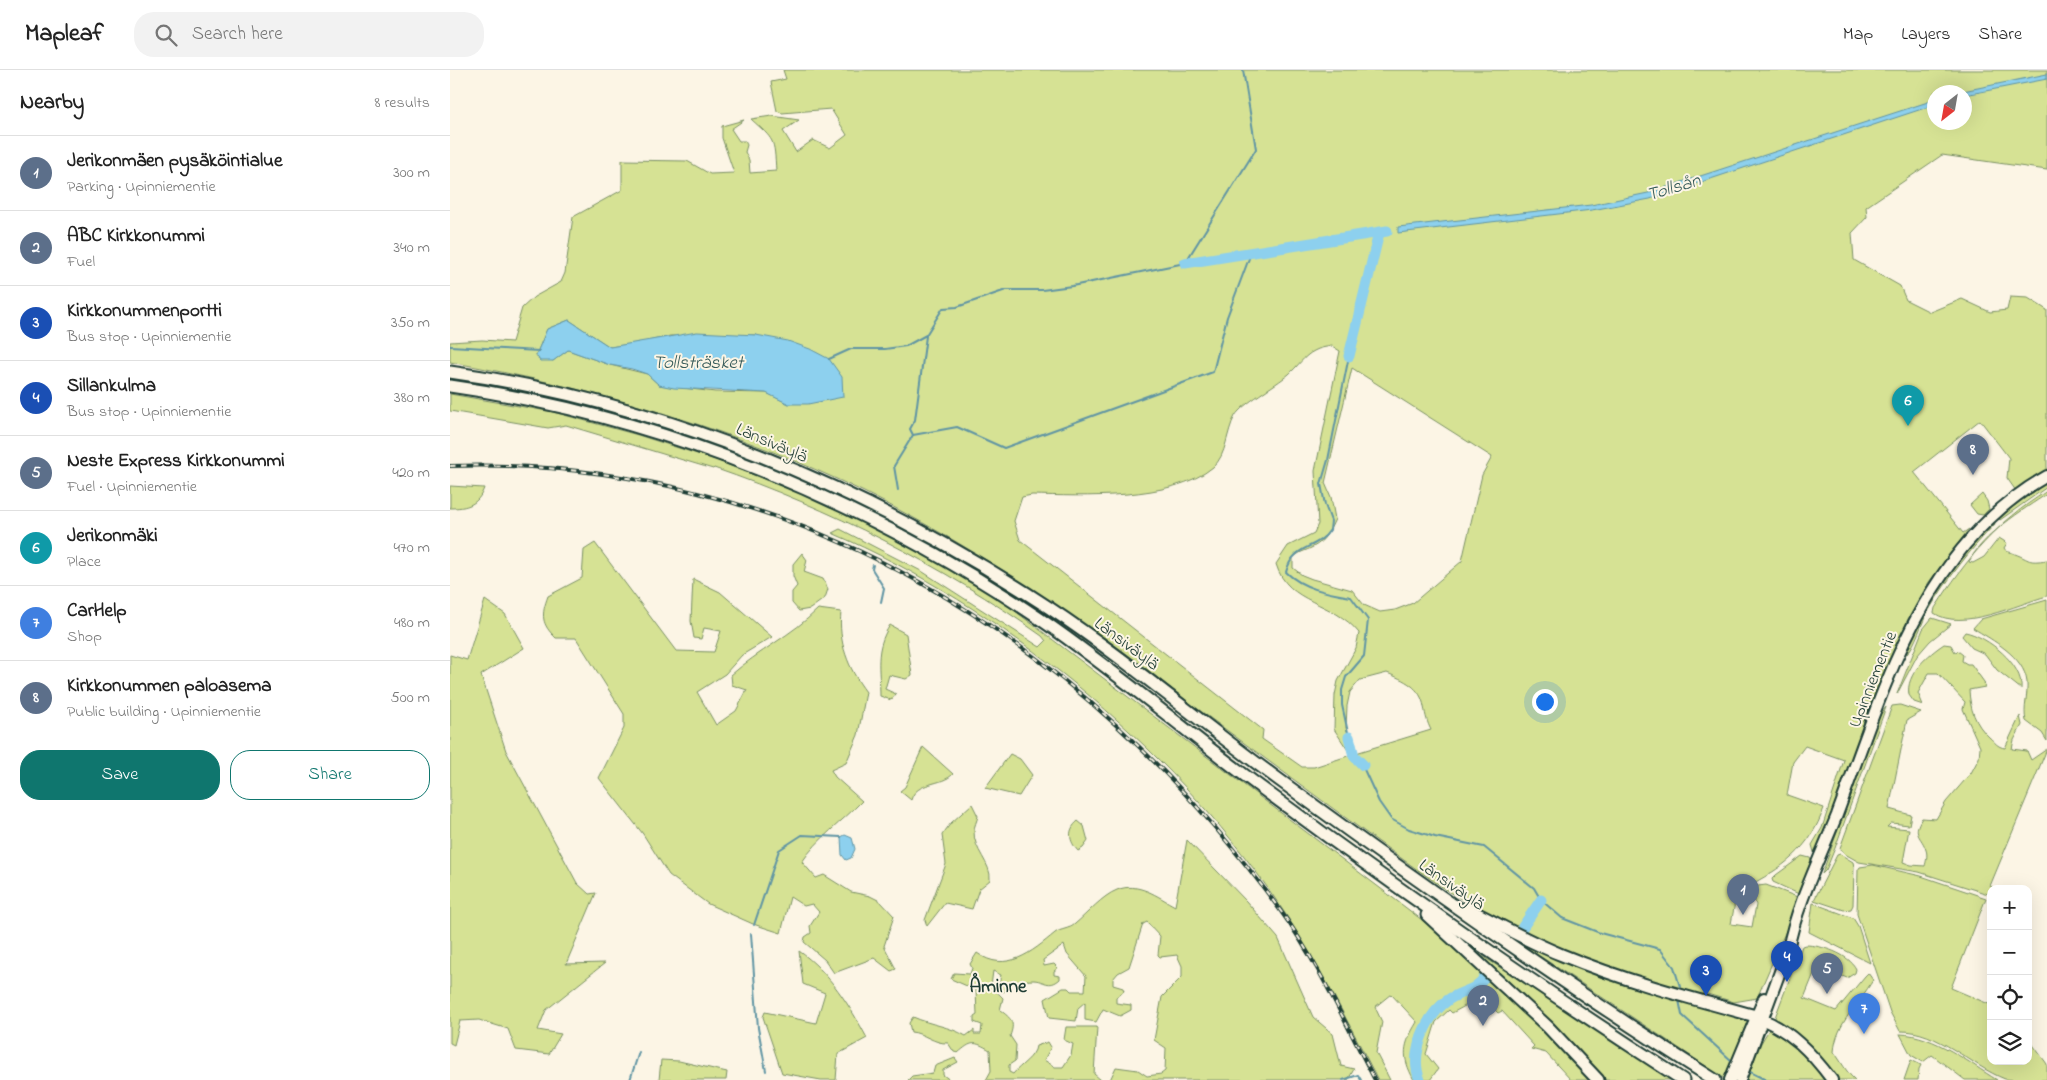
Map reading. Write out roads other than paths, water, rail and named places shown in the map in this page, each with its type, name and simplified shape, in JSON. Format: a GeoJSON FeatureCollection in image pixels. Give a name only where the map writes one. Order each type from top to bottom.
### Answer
{"type":"FeatureCollection","features":[{"type":"Feature","properties":{"kind":"highway","name":"Länsiväylä"},"geometry":{"type":"LineString","coordinates":[[450,372],[565,395],[690,430],[800,473],[928,535],[1052,609],[1275,777],[1434,893],[1575,990],[1715,1080]]}},
{"type":"Feature","properties":{"kind":"highway","name":"Länsiväylä"},"geometry":{"type":"LineString","coordinates":[[450,386],[561,407],[672,438],[795,484],[899,534],[972,575],[1044,622],[1262,789],[1403,891],[1683,1080]]}},
{"type":"Feature","properties":{"kind":"highway"},"geometry":{"type":"LineString","coordinates":[[1403,891],[1548,1027],[1598,1080]]}},
{"type":"Feature","properties":{"kind":"highway"},"geometry":{"type":"LineString","coordinates":[[1434,893],[1560,955],[1666,992],[1759,1018]]}},
{"type":"Feature","properties":{"kind":"main road","name":"Upinniementie"},"geometry":{"type":"LineString","coordinates":[[1730,1080],[1749,1043],[1759,1018],[1784,946],[1791,936],[1882,693],[1921,607],[1947,566],[1963,546],[1999,511],[2047,476]]}},
{"type":"Feature","properties":{"kind":"main road"},"geometry":{"type":"LineString","coordinates":[[1759,1018],[1800,1042],[1832,1080]]}},
{"type":"Feature","properties":{"kind":"main road","name":"Upinniementie"},"geometry":{"type":"LineString","coordinates":[[1740,1080],[1749,1043]]}},
{"type":"Feature","properties":{"kind":"water"},"geometry":{"type":"Polygon","coordinates":[[[2047,74],[2047,79],[1972,94],[1972,89],[2047,74]]]}},
{"type":"Feature","properties":{"kind":"water","name":"Tollsån"},"geometry":{"type":"Polygon","coordinates":[[[1927,102],[1927,107],[1650,199],[1592,210],[1398,233],[1398,227],[1591,205],[1648,193],[1927,102]]]}},
{"type":"Feature","properties":{"kind":"water","name":"Tollsträsket"},"geometry":{"type":"Polygon","coordinates":[[[569,320],[610,347],[697,332],[756,335],[788,341],[810,349],[829,359],[842,377],[843,397],[808,404],[789,404],[766,393],[674,388],[659,385],[647,374],[610,365],[568,350],[553,361],[540,361],[536,355],[547,329],[569,320]]]}},
{"type":"Feature","properties":{"kind":"water"},"geometry":{"type":"Polygon","coordinates":[[[845,835],[852,838],[855,849],[851,858],[846,860],[842,855],[841,837],[845,835]]]}},
{"type":"Feature","properties":{"kind":"waterway"},"geometry":{"type":"LineString","coordinates":[[829,359],[851,349],[885,349],[906,346],[926,335],[943,308],[957,307],[1006,290],[1042,290],[1072,286],[1185,263],[1256,149],[1243,70]]}},
{"type":"Feature","properties":{"kind":"waterway"},"geometry":{"type":"LineString","coordinates":[[1185,263],[1387,231]]}},
{"type":"Feature","properties":{"kind":"waterway"},"geometry":{"type":"LineString","coordinates":[[1349,356],[1379,233]]}},
{"type":"Feature","properties":{"kind":"waterway"},"geometry":{"type":"LineString","coordinates":[[913,435],[957,427],[1004,448],[1213,372],[1227,317],[1251,253]]}},
{"type":"Feature","properties":{"kind":"waterway"},"geometry":{"type":"LineString","coordinates":[[898,490],[894,466],[913,435],[910,429],[915,420],[926,336]]}},
{"type":"Feature","properties":{"kind":"waterway"},"geometry":{"type":"LineString","coordinates":[[450,346],[539,351]]}},
{"type":"Feature","properties":{"kind":"waterway"},"geometry":{"type":"LineString","coordinates":[[1349,356],[1328,460],[1321,484],[1325,505],[1331,521],[1330,530],[1324,537],[1294,556],[1286,572],[1300,583],[1325,592],[1351,597],[1368,620],[1364,656],[1346,677],[1342,690],[1342,705],[1349,737],[1379,802],[1391,819],[1409,829],[1435,837],[1484,847],[1534,888],[1541,900],[1562,918],[1600,933],[1660,949],[1674,967],[1681,990]]}},
{"type":"Feature","properties":{"kind":"waterway"},"geometry":{"type":"LineString","coordinates":[[873,565],[872,569],[884,588],[881,602]]}},
{"type":"Feature","properties":{"kind":"waterway"},"geometry":{"type":"LineString","coordinates":[[1349,737],[1354,756],[1363,765]]}},
{"type":"Feature","properties":{"kind":"waterway"},"geometry":{"type":"LineString","coordinates":[[754,925],[779,850],[802,835],[841,837]]}},
{"type":"Feature","properties":{"kind":"waterway"},"geometry":{"type":"LineString","coordinates":[[1522,928],[1541,900]]}},
{"type":"Feature","properties":{"kind":"waterway"},"geometry":{"type":"LineString","coordinates":[[751,934],[758,1028],[766,1071]]}},
{"type":"Feature","properties":{"kind":"waterway"},"geometry":{"type":"LineString","coordinates":[[1420,1080],[1417,1070],[1418,1047],[1427,1025],[1440,1007],[1448,1000],[1474,988],[1486,975]]}},
{"type":"Feature","properties":{"kind":"waterway"},"geometry":{"type":"LineString","coordinates":[[1679,1000],[1682,1015],[1733,1062]]}},
{"type":"Feature","properties":{"kind":"waterway"},"geometry":{"type":"LineString","coordinates":[[630,1080],[639,1052]]}},
{"type":"Feature","properties":{"kind":"waterway"},"geometry":{"type":"LineString","coordinates":[[1748,1071],[1766,1080]]}},
{"type":"Feature","properties":{"kind":"waterway"},"geometry":{"type":"LineString","coordinates":[[1343,1080],[1358,1075],[1361,1080]]}},
{"type":"Feature","properties":{"kind":"railway"},"geometry":{"type":"LineString","coordinates":[[450,466],[576,471],[696,493],[811,530],[920,582],[1021,648],[1116,725],[1202,813],[1280,910],[1307,950],[1375,1080]]}},
{"type":"Feature","properties":{"kind":"place","name":"Jerikonmäki"},"geometry":{"type":"Point","coordinates":[1908,426]}},
{"type":"Feature","properties":{"kind":"place","name":"Kirkkonummen paloasema"},"geometry":{"type":"Point","coordinates":[1973,475]}},
{"type":"Feature","properties":{"kind":"place","name":"Jerikonmäen pysäköintialue"},"geometry":{"type":"Point","coordinates":[1743,915]}},
{"type":"Feature","properties":{"kind":"place","name":"Sillankulma"},"geometry":{"type":"Point","coordinates":[1787,982]}},
{"type":"Feature","properties":{"kind":"place","name":"Neste Express Kirkkonummi"},"geometry":{"type":"Point","coordinates":[1827,994]}},
{"type":"Feature","properties":{"kind":"place","name":"Kirkkonummenportti"},"geometry":{"type":"Point","coordinates":[1706,996]}},
{"type":"Feature","properties":{"kind":"place","name":"ABC Kirkkonummi"},"geometry":{"type":"Point","coordinates":[1483,1026]}},
{"type":"Feature","properties":{"kind":"place","name":"CarHelp"},"geometry":{"type":"Point","coordinates":[1864,1034]}},
{"type":"Feature","properties":{"kind":"district","name":"Åminne"},"geometry":{"type":"Point","coordinates":[998,985]}}]}
